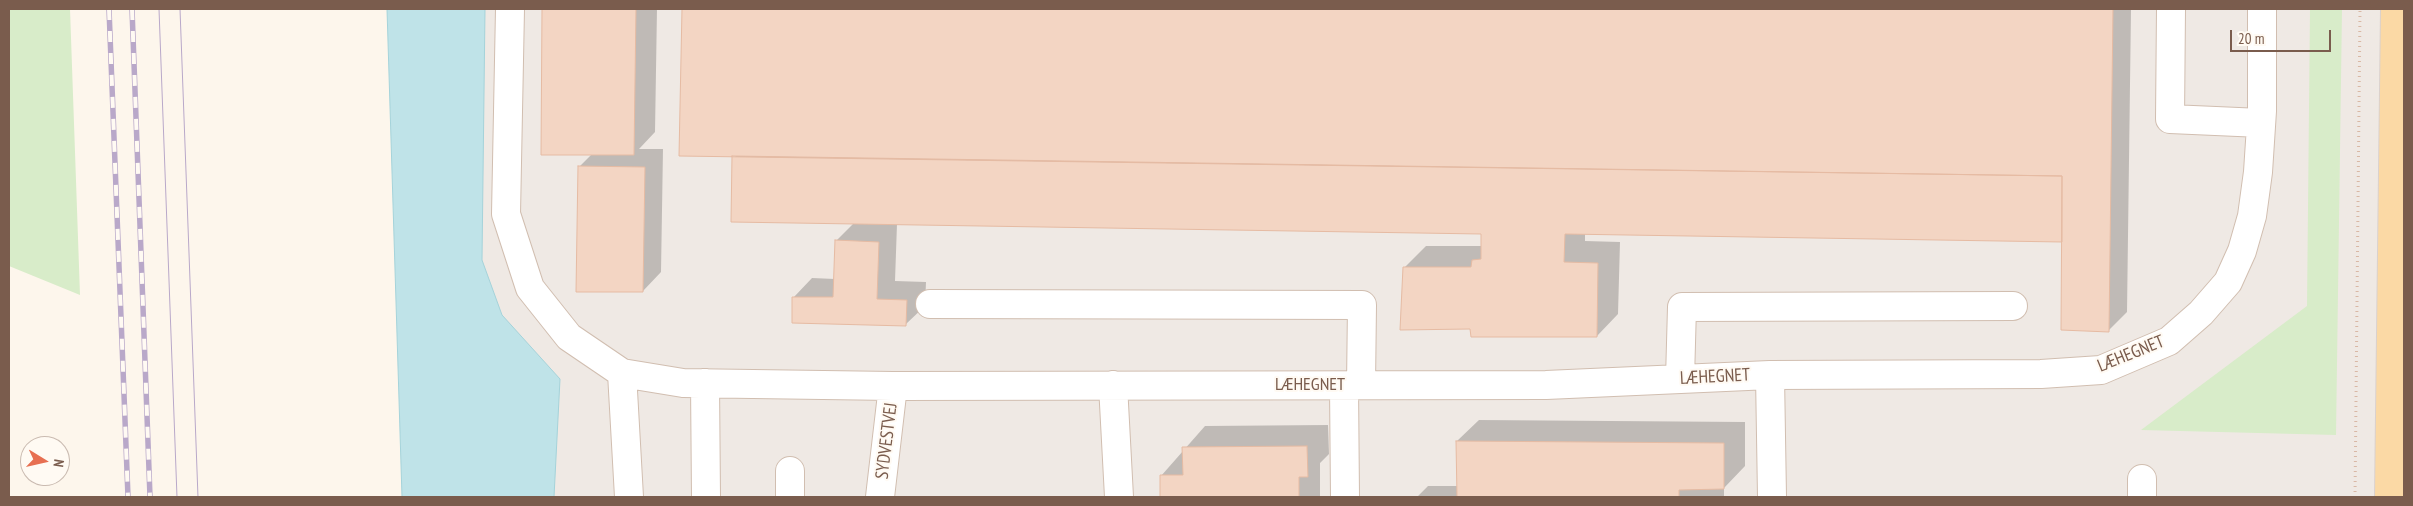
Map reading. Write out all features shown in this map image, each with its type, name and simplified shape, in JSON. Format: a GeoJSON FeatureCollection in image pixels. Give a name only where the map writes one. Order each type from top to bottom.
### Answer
{"type":"FeatureCollection","features":[{"type":"Feature","properties":{"kind":"main road"},"geometry":{"type":"LineString","coordinates":[[2389,497],[2395,9]]}},
{"type":"Feature","properties":{"kind":"street"},"geometry":{"type":"LineString","coordinates":[[510,9],[506,214],[530,288],[569,337],[622,373],[629,497]]}},
{"type":"Feature","properties":{"kind":"street"},"geometry":{"type":"LineString","coordinates":[[2171,9],[2170,119],[2261,123]]}},
{"type":"Feature","properties":{"kind":"street","name":"LÆHEGNET"},"geometry":{"type":"LineString","coordinates":[[622,373],[683,383],[893,386],[1113,386],[1546,385],[1770,375],[2041,374],[2101,370],[2169,341],[2201,313],[2228,282],[2242,252],[2252,216],[2258,172],[2261,123],[2262,9]]}},
{"type":"Feature","properties":{"kind":"street"},"geometry":{"type":"LineString","coordinates":[[930,304],[1362,305],[1344,497]]}},
{"type":"Feature","properties":{"kind":"street"},"geometry":{"type":"LineString","coordinates":[[1680,379],[1682,307],[2013,306]]}},
{"type":"Feature","properties":{"kind":"street"},"geometry":{"type":"LineString","coordinates":[[1770,375],[1772,497]]}},
{"type":"Feature","properties":{"kind":"street"},"geometry":{"type":"LineString","coordinates":[[705,383],[706,497]]}},
{"type":"Feature","properties":{"kind":"street","name":"SYDVESTVEJ"},"geometry":{"type":"LineString","coordinates":[[880,497],[893,386]]}},
{"type":"Feature","properties":{"kind":"street"},"geometry":{"type":"LineString","coordinates":[[1113,386],[1119,497]]}},
{"type":"Feature","properties":{"kind":"path"},"geometry":{"type":"LineString","coordinates":[[2355,497],[2360,9]]}},
{"type":"Feature","properties":{"kind":"shaded area"},"geometry":{"type":"Polygon","coordinates":[[[438,9],[2404,9],[2404,497],[446,497],[438,9]]]}},
{"type":"Feature","properties":{"kind":"green space"},"geometry":{"type":"Polygon","coordinates":[[[9,9],[70,9],[80,295],[9,266],[9,9]]]}},
{"type":"Feature","properties":{"kind":"green space"},"geometry":{"type":"Polygon","coordinates":[[[2310,9],[2342,9],[2336,435],[2141,430],[2307,306],[2310,9]]]}},
{"type":"Feature","properties":{"kind":"water"},"geometry":{"type":"Polygon","coordinates":[[[387,9],[485,9],[482,260],[502,315],[560,379],[554,497],[402,497],[387,9]]]}},
{"type":"Feature","properties":{"kind":"building"},"geometry":{"type":"Polygon","coordinates":[[[542,9],[636,9],[634,155],[541,155],[542,9]]]}},
{"type":"Feature","properties":{"kind":"building"},"geometry":{"type":"Polygon","coordinates":[[[682,9],[2113,9],[2109,332],[2061,330],[2062,176],[679,156],[682,9]]]}},
{"type":"Feature","properties":{"kind":"building"},"geometry":{"type":"Polygon","coordinates":[[[732,156],[2062,176],[2062,242],[1565,234],[1564,262],[1598,263],[1597,337],[1471,337],[1470,329],[1400,330],[1403,267],[1471,267],[1472,260],[1481,259],[1481,234],[731,222],[732,156]]]}},
{"type":"Feature","properties":{"kind":"building"},"geometry":{"type":"Polygon","coordinates":[[[578,166],[645,167],[643,292],[576,292],[578,166]]]}},
{"type":"Feature","properties":{"kind":"building"},"geometry":{"type":"Polygon","coordinates":[[[835,240],[879,242],[877,299],[907,300],[906,326],[792,323],[792,297],[833,297],[835,240]]]}},
{"type":"Feature","properties":{"kind":"building"},"geometry":{"type":"Polygon","coordinates":[[[1456,441],[1724,443],[1724,489],[1679,490],[1679,497],[1457,497],[1456,441]]]}},
{"type":"Feature","properties":{"kind":"building"},"geometry":{"type":"Polygon","coordinates":[[[1307,446],[1308,477],[1299,477],[1299,497],[1160,497],[1160,475],[1183,475],[1182,447],[1307,446]]]}},
{"type":"Feature","properties":{"kind":"tram line"},"geometry":{"type":"LineString","coordinates":[[159,9],[177,497]]}},
{"type":"Feature","properties":{"kind":"tram line"},"geometry":{"type":"LineString","coordinates":[[180,9],[198,497]]}},
{"type":"Feature","properties":{"kind":"railway"},"geometry":{"type":"LineString","coordinates":[[109,9],[128,497]]}},
{"type":"Feature","properties":{"kind":"railway"},"geometry":{"type":"LineString","coordinates":[[132,9],[150,497]]}}]}
